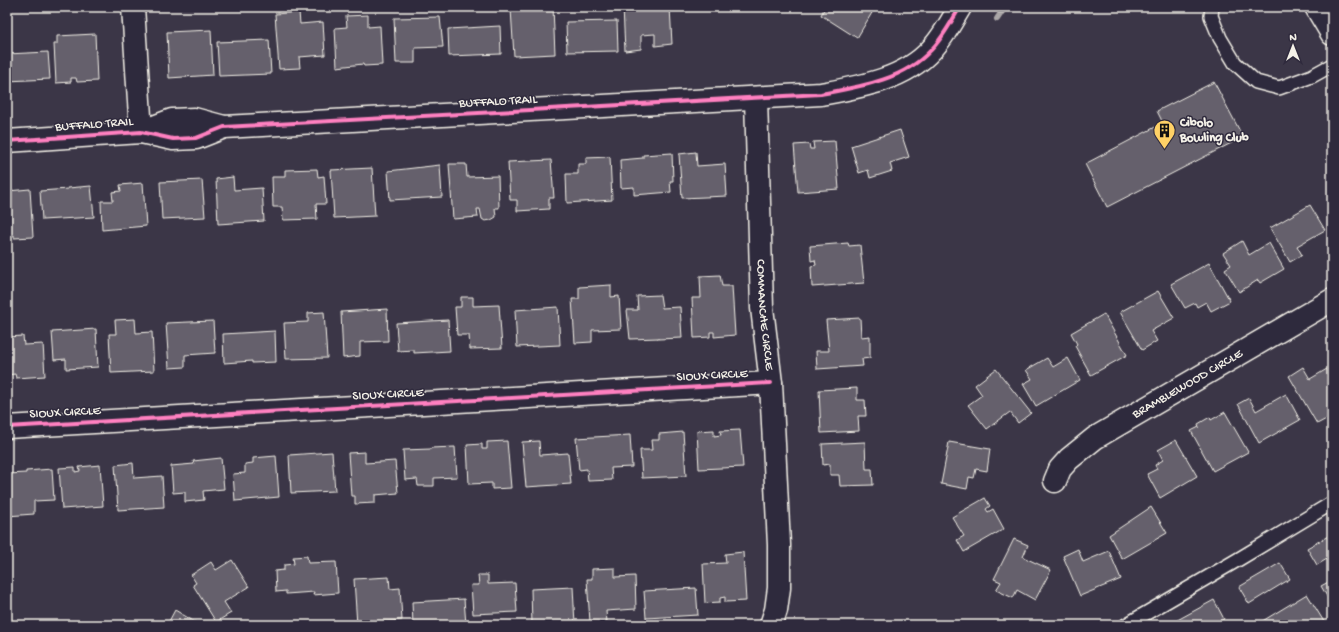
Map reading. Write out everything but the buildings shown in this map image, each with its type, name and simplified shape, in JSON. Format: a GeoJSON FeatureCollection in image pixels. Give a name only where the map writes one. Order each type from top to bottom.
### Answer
{"type":"FeatureCollection","features":[{"type":"Feature","properties":{"kind":"street"},"geometry":{"type":"LineString","coordinates":[[133,7],[141,132]]}},
{"type":"Feature","properties":{"kind":"street","name":"BUFFALO TRAIL"},"geometry":{"type":"LineString","coordinates":[[7,140],[141,132],[173,140],[196,138],[224,128],[821,94],[846,90],[872,82],[900,72],[916,63],[931,51],[960,7]]}},
{"type":"Feature","properties":{"kind":"street"},"geometry":{"type":"LineString","coordinates":[[1316,7],[1332,34]]}},
{"type":"Feature","properties":{"kind":"street","name":"COMMANCHE CIRCLE"},"geometry":{"type":"LineString","coordinates":[[756,98],[762,308],[771,383],[779,545],[779,588],[776,610],[771,625]]}},
{"type":"Feature","properties":{"kind":"street","name":"BRAMBLEWOOD CIRCLE"},"geometry":{"type":"LineString","coordinates":[[1055,481],[1060,470],[1069,459],[1095,438],[1332,300]]}},
{"type":"Feature","properties":{"kind":"street","name":"SIOUX CIRCLE"},"geometry":{"type":"LineString","coordinates":[[7,427],[771,383]]}},
{"type":"Feature","properties":{"kind":"lane"},"geometry":{"type":"LineString","coordinates":[[1212,7],[1211,16],[1220,38],[1235,63],[1256,82],[1279,88],[1312,76],[1332,65]]}},
{"type":"Feature","properties":{"kind":"lane"},"geometry":{"type":"LineString","coordinates":[[1126,625],[1332,503]]}},
{"type":"Feature","properties":{"kind":"waterway"},"geometry":{"type":"LineString","coordinates":[[997,19],[1005,7]]}},
{"type":"Feature","properties":{"kind":"cycle path"},"geometry":{"type":"LineString","coordinates":[[7,141],[141,132],[173,139],[196,138],[224,127],[821,94],[880,81],[908,69],[931,50],[947,30],[960,7]]}},
{"type":"Feature","properties":{"kind":"cycle path"},"geometry":{"type":"LineString","coordinates":[[7,427],[771,383]]}},
{"type":"Feature","properties":{"kind":"place","name":"Cibolo Bowling Club"},"geometry":{"type":"Point","coordinates":[1164,150]}}]}
